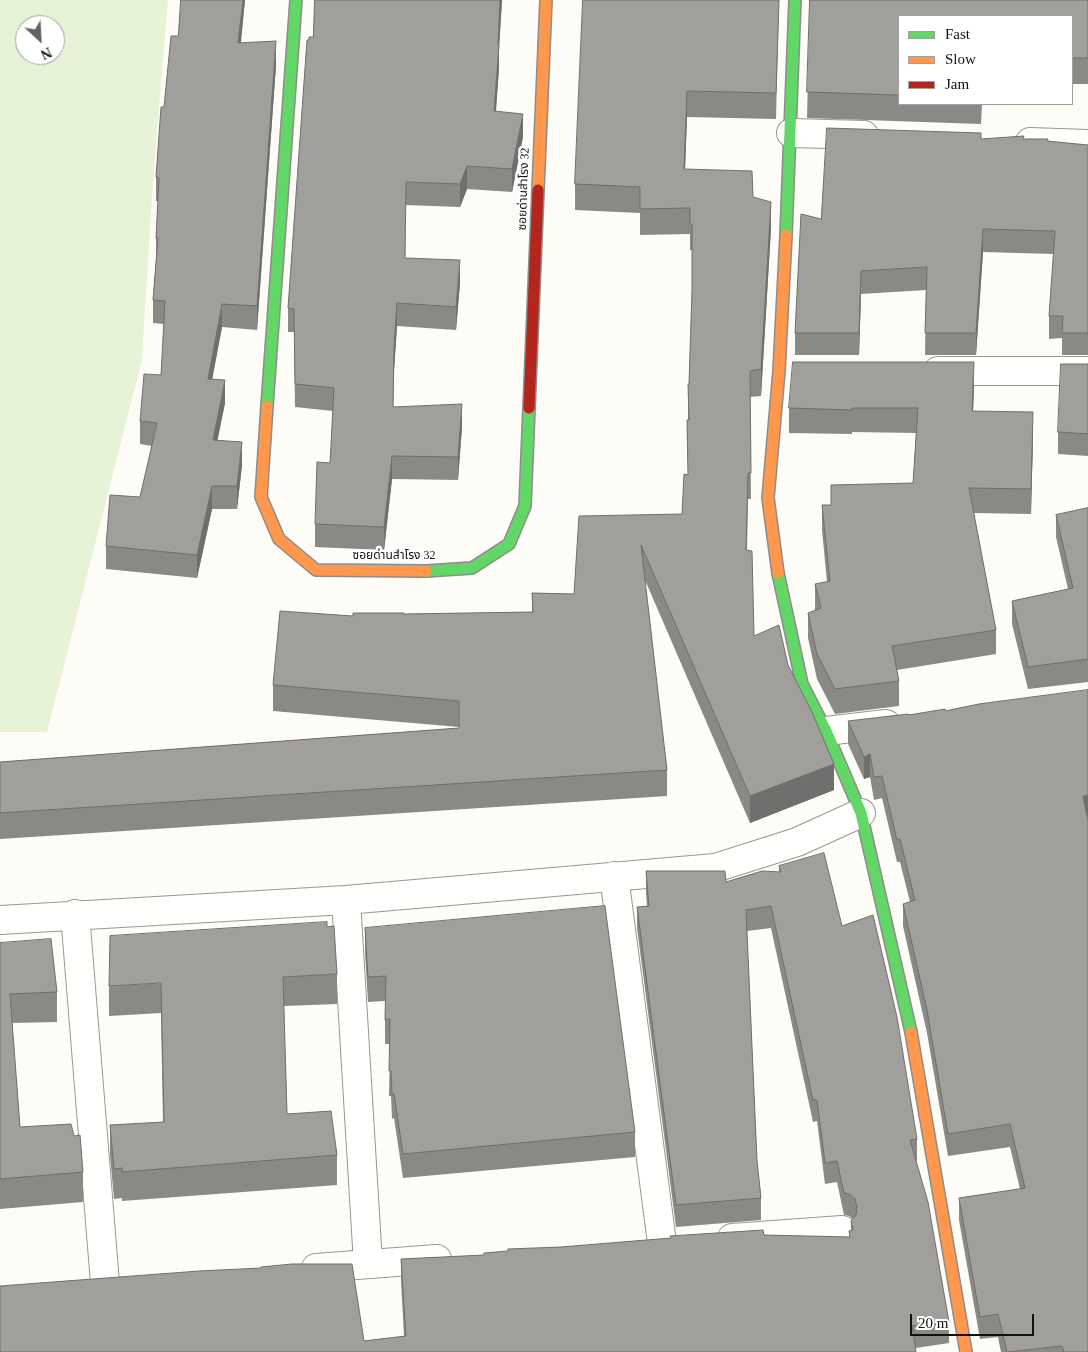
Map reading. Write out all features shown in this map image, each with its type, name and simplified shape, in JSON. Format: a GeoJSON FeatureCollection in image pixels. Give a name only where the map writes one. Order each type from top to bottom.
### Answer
{"type":"FeatureCollection","features":[{"type":"Feature","properties":{"kind":"street","name":"ซอยด่านสำโรง 32"},"geometry":{"type":"LineString","coordinates":[[296,0],[261,497],[279,539],[316,570],[432,571],[472,568],[509,544],[525,506],[546,0]]}},
{"type":"Feature","properties":{"kind":"street"},"geometry":{"type":"LineString","coordinates":[[795,0],[791,132],[789,371],[768,498],[779,581],[802,684],[826,731],[861,813],[912,1036],[966,1352]]}},
{"type":"Feature","properties":{"kind":"street"},"geometry":{"type":"LineString","coordinates":[[791,132],[890,136]]}},
{"type":"Feature","properties":{"kind":"street"},"geometry":{"type":"LineString","coordinates":[[1009,141],[1088,144]]}},
{"type":"Feature","properties":{"kind":"street"},"geometry":{"type":"LineString","coordinates":[[918,371],[1088,371]]}},
{"type":"Feature","properties":{"kind":"street"},"geometry":{"type":"LineString","coordinates":[[826,731],[912,720]]}},
{"type":"Feature","properties":{"kind":"street"},"geometry":{"type":"LineString","coordinates":[[0,920],[75,914],[346,900],[715,868],[797,842],[861,813]]}},
{"type":"Feature","properties":{"kind":"street"},"geometry":{"type":"LineString","coordinates":[[614,876],[652,1244],[842,1230]]}},
{"type":"Feature","properties":{"kind":"street"},"geometry":{"type":"LineString","coordinates":[[346,900],[368,1264]]}},
{"type":"Feature","properties":{"kind":"street"},"geometry":{"type":"LineString","coordinates":[[75,914],[105,1283]]}},
{"type":"Feature","properties":{"kind":"street"},"geometry":{"type":"LineString","coordinates":[[290,1270],[466,1257]]}},
{"type":"Feature","properties":{"kind":"street"},"geometry":{"type":"LineString","coordinates":[[76,1285],[134,1281]]}},
{"type":"Feature","properties":{"kind":"green space"},"geometry":{"type":"Polygon","coordinates":[[[0,0],[168,0],[153,181],[142,360],[47,732],[0,732],[0,0]]]}},
{"type":"Feature","properties":{"kind":"building"},"geometry":{"type":"Polygon","coordinates":[[[181,0],[243,0],[238,43],[276,41],[257,306],[222,304],[208,379],[225,380],[213,440],[242,442],[237,486],[212,486],[197,555],[106,546],[110,495],[140,497],[157,423],[140,421],[144,374],[161,375],[165,301],[153,300],[158,238],[156,238],[159,178],[156,177],[161,107],[164,107],[171,36],[178,36],[181,0]]]}},
{"type":"Feature","properties":{"kind":"building"},"geometry":{"type":"Polygon","coordinates":[[[315,0],[500,0],[494,111],[523,114],[512,169],[467,166],[460,184],[406,182],[405,258],[460,260],[456,307],[397,303],[393,407],[462,404],[458,457],[392,456],[384,527],[315,524],[317,462],[330,463],[334,388],[295,384],[294,309],[288,308],[307,40],[309,40],[309,37],[313,37],[315,0]]]}},
{"type":"Feature","properties":{"kind":"building"},"geometry":{"type":"Polygon","coordinates":[[[583,0],[779,0],[776,93],[687,91],[684,169],[752,171],[753,197],[771,202],[761,369],[750,371],[751,473],[748,473],[746,550],[752,551],[754,636],[779,625],[788,665],[812,712],[834,764],[750,796],[641,545],[667,770],[0,813],[0,762],[459,728],[459,701],[273,685],[280,611],[353,616],[353,613],[533,612],[532,593],[574,594],[579,516],[682,514],[684,474],[688,475],[687,420],[689,420],[688,384],[692,290],[692,224],[690,224],[690,208],[640,209],[640,187],[575,184],[583,0]]]}},
{"type":"Feature","properties":{"kind":"building"},"geometry":{"type":"Polygon","coordinates":[[[810,0],[1088,0],[1088,58],[1073,58],[1073,15],[898,15],[898,95],[807,92],[810,0]]]}},
{"type":"Feature","properties":{"kind":"building"},"geometry":{"type":"Polygon","coordinates":[[[827,128],[981,133],[981,139],[1024,136],[1023,139],[1048,139],[1047,141],[1088,145],[1088,333],[1062,333],[1063,316],[1049,316],[1055,231],[983,229],[976,333],[925,333],[927,267],[861,271],[859,333],[795,333],[801,214],[821,219],[827,128]]]}},
{"type":"Feature","properties":{"kind":"building"},"geometry":{"type":"Polygon","coordinates":[[[793,362],[974,362],[972,411],[1033,412],[1031,489],[969,488],[996,630],[892,646],[899,681],[835,689],[817,654],[808,613],[821,608],[815,584],[830,581],[822,505],[831,505],[831,485],[913,483],[918,408],[852,408],[852,410],[789,408],[793,362]]]}},
{"type":"Feature","properties":{"kind":"building"},"geometry":{"type":"Polygon","coordinates":[[[1061,364],[1088,364],[1088,434],[1058,432],[1061,364]]]}},
{"type":"Feature","properties":{"kind":"building"},"geometry":{"type":"Polygon","coordinates":[[[1088,508],[1088,659],[1028,667],[1012,601],[1073,588],[1056,515],[1088,508]]]}},
{"type":"Feature","properties":{"kind":"building"},"geometry":{"type":"Polygon","coordinates":[[[1088,690],[1088,795],[1083,796],[1088,821],[1088,1352],[1064,1352],[1062,1346],[1007,1352],[998,1314],[980,1317],[959,1198],[1025,1188],[1010,1124],[948,1134],[927,1010],[903,904],[915,900],[900,839],[897,840],[882,776],[874,777],[870,754],[864,757],[848,721],[909,715],[945,709],[945,711],[979,704],[1088,690]]]}},
{"type":"Feature","properties":{"kind":"building"},"geometry":{"type":"Polygon","coordinates":[[[824,853],[842,926],[873,915],[897,1017],[917,1139],[910,1140],[928,1202],[949,1322],[912,1326],[916,1352],[0,1352],[0,1286],[261,1268],[292,1264],[352,1264],[364,1341],[406,1336],[401,1259],[484,1255],[484,1253],[508,1251],[508,1249],[561,1247],[671,1238],[670,1236],[763,1230],[764,1235],[850,1237],[849,1231],[853,1230],[851,1221],[856,1215],[857,1207],[855,1199],[849,1194],[844,1193],[837,1161],[825,1163],[817,1100],[813,1100],[771,906],[746,910],[757,1161],[761,1198],[676,1205],[637,907],[649,906],[646,871],[725,871],[726,882],[762,871],[781,872],[779,866],[824,853]]]}},
{"type":"Feature","properties":{"kind":"building"},"geometry":{"type":"Polygon","coordinates":[[[605,906],[635,1132],[403,1154],[394,1094],[392,1094],[391,1071],[389,1071],[390,1019],[385,1020],[386,976],[368,977],[365,928],[605,906]]]}},
{"type":"Feature","properties":{"kind":"building"},"geometry":{"type":"Polygon","coordinates":[[[327,922],[327,927],[334,926],[337,974],[283,977],[287,1114],[331,1111],[337,1155],[122,1172],[122,1168],[114,1169],[110,1125],[164,1122],[161,983],[109,986],[110,936],[327,922]]]}},
{"type":"Feature","properties":{"kind":"building"},"geometry":{"type":"Polygon","coordinates":[[[51,939],[57,992],[10,994],[20,1127],[71,1124],[74,1136],[80,1135],[83,1172],[0,1179],[0,943],[51,939]]]}},
{"type":"Feature","properties":{"kind":"traffic: fast"},"geometry":{"type":"LineString","coordinates":[[267,406],[296,0]]}},
{"type":"Feature","properties":{"kind":"traffic: fast"},"geometry":{"type":"LineString","coordinates":[[786,235],[795,0]]}},
{"type":"Feature","properties":{"kind":"traffic: fast"},"geometry":{"type":"LineString","coordinates":[[426,571],[472,568],[509,544],[525,506],[529,408]]}},
{"type":"Feature","properties":{"kind":"traffic: fast"},"geometry":{"type":"LineString","coordinates":[[778,573],[802,684],[826,731],[861,813],[911,1032]]}},
{"type":"Feature","properties":{"kind":"traffic: slow"},"geometry":{"type":"LineString","coordinates":[[538,190],[546,0]]}},
{"type":"Feature","properties":{"kind":"traffic: slow"},"geometry":{"type":"LineString","coordinates":[[778,573],[768,498],[779,371],[786,235]]}},
{"type":"Feature","properties":{"kind":"traffic: slow"},"geometry":{"type":"LineString","coordinates":[[267,406],[261,497],[279,539],[316,570],[426,571]]}},
{"type":"Feature","properties":{"kind":"traffic: slow"},"geometry":{"type":"LineString","coordinates":[[911,1032],[966,1352]]}},
{"type":"Feature","properties":{"kind":"traffic: jam"},"geometry":{"type":"LineString","coordinates":[[529,408],[538,190]]}}]}
